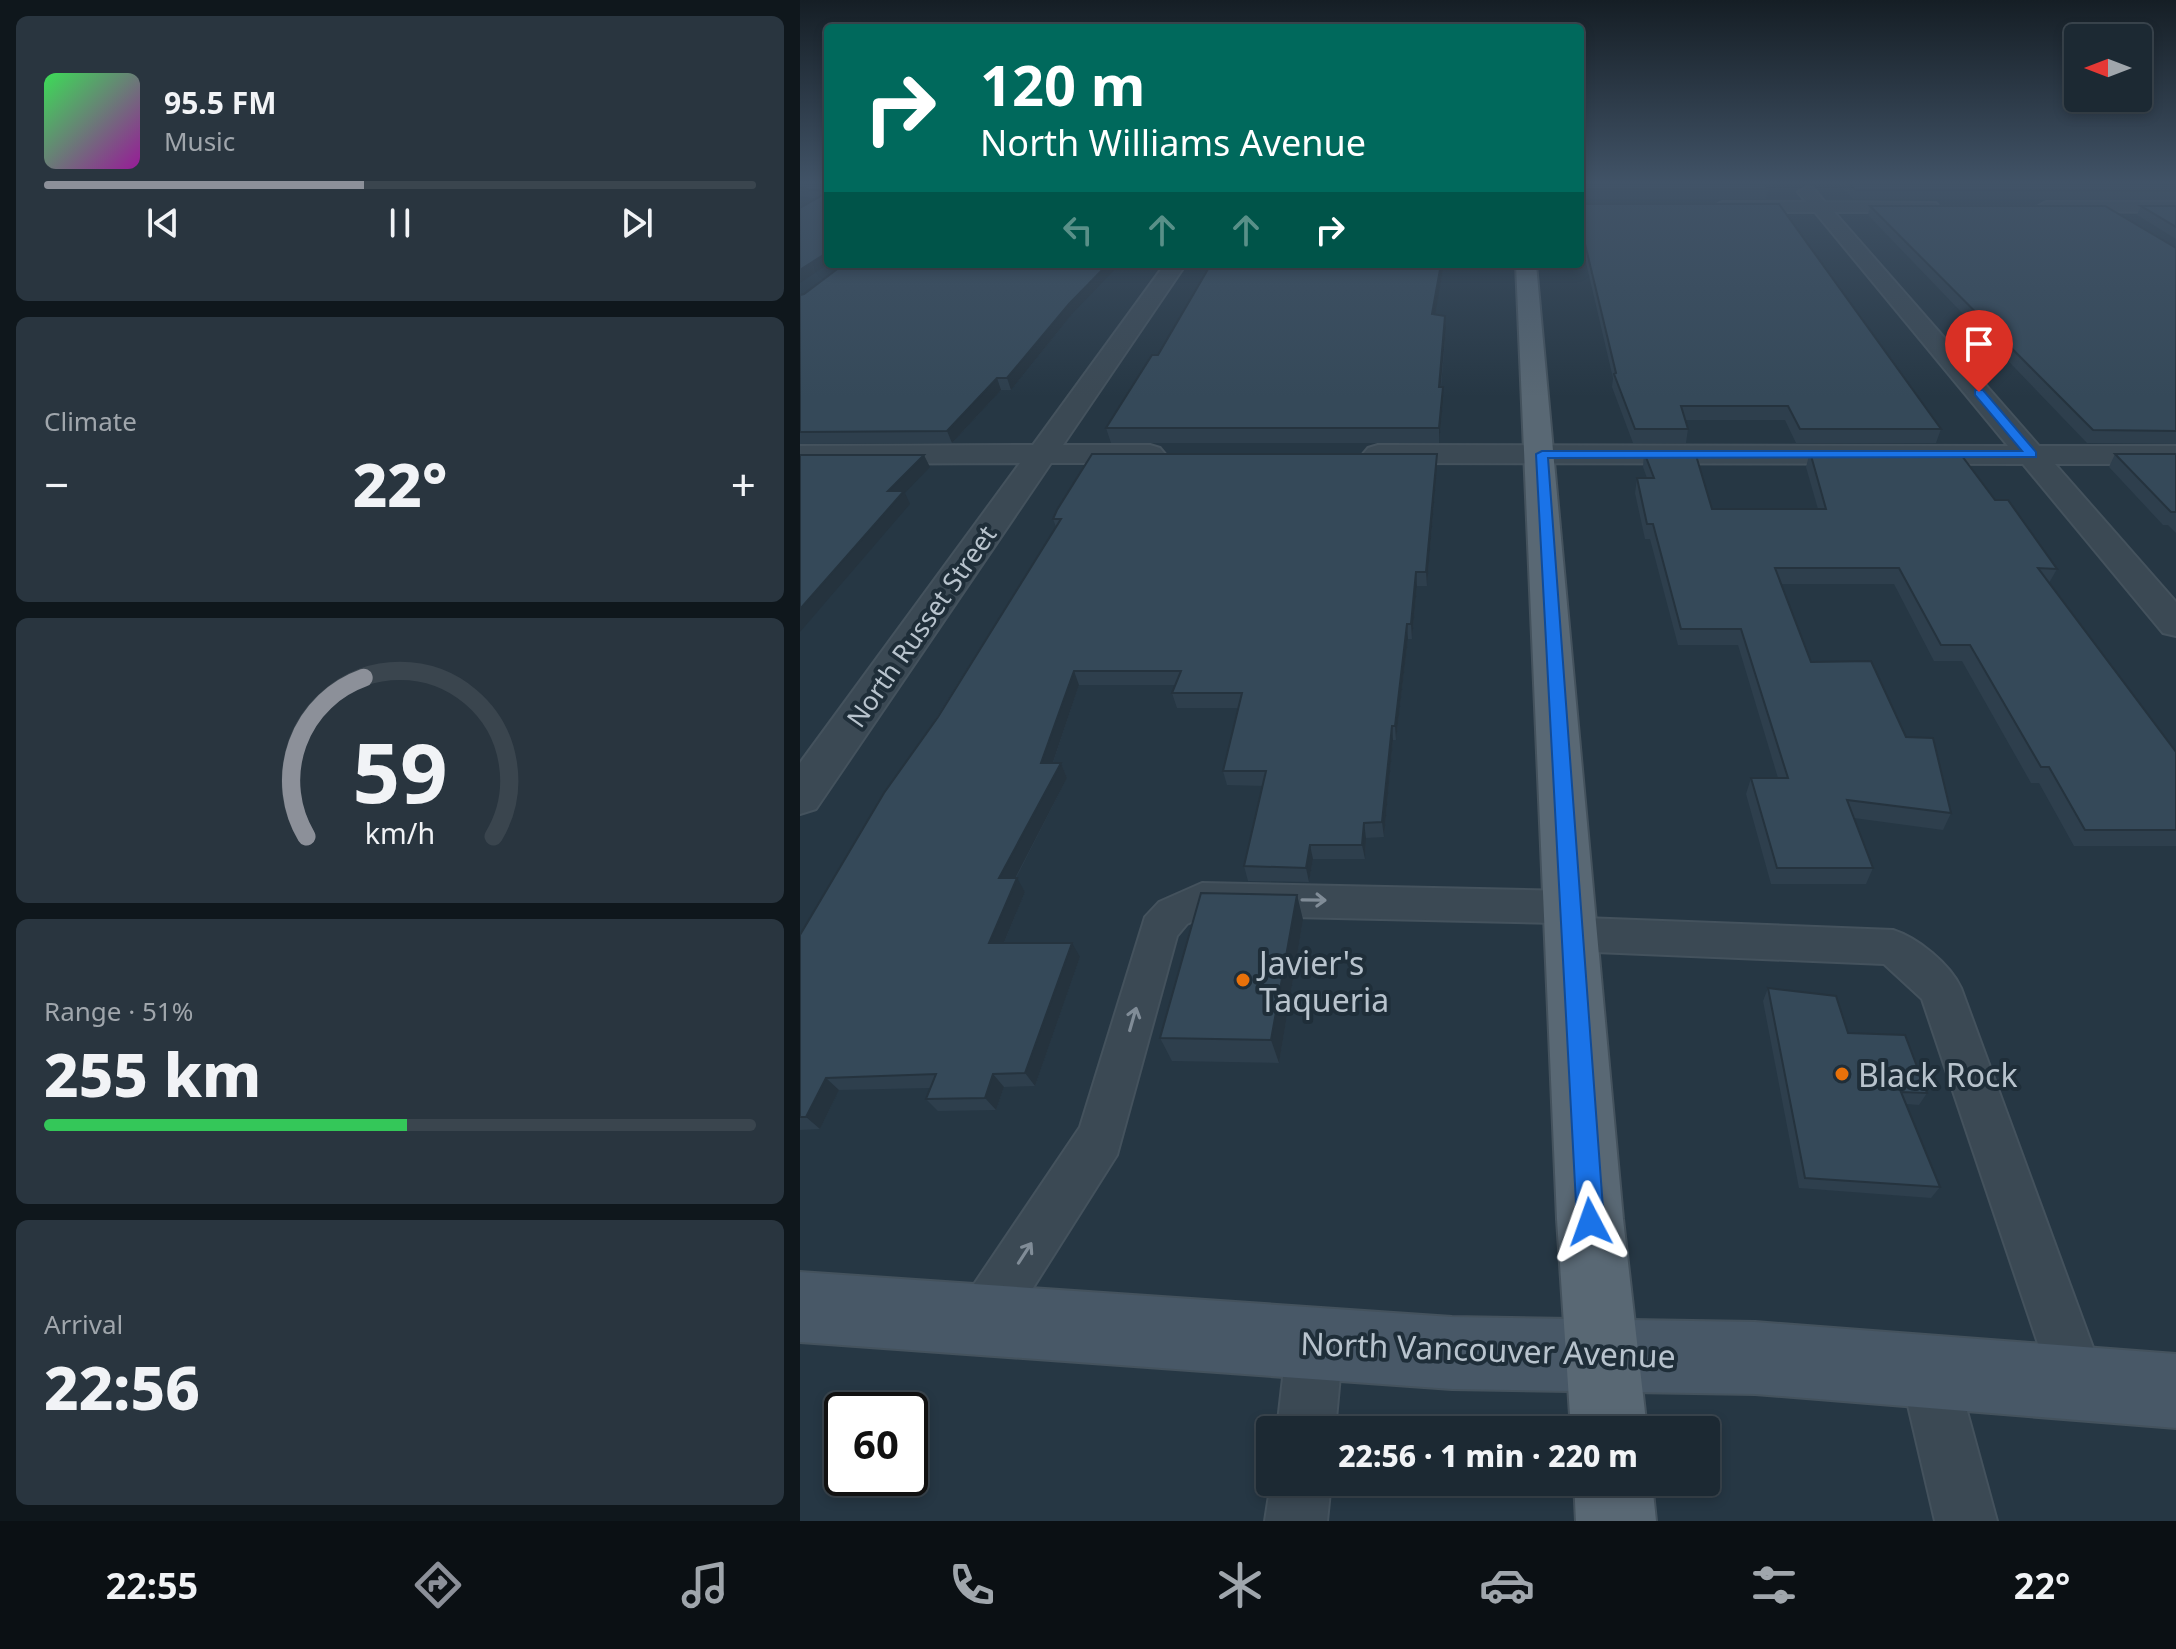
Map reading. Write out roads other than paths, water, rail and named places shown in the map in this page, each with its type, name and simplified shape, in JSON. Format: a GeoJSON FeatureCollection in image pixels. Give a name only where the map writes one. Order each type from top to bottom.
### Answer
{"type":"FeatureCollection","features":[{"type":"Feature","properties":{"kind":"main road"},"geometry":{"type":"LineString","coordinates":[[1526,268],[1542,454],[1590,1222],[1608,1416]]}},
{"type":"Feature","properties":{"kind":"main road"},"geometry":{"type":"LineString","coordinates":[[1614,1496],[1616,1521]]}},
{"type":"Feature","properties":{"kind":"street"},"geometry":{"type":"LineString","coordinates":[[1861,255],[2176,625]]}},
{"type":"Feature","properties":{"kind":"street","name":"North Russet Street"},"geometry":{"type":"LineString","coordinates":[[800,797],[1173,268]]}},
{"type":"Feature","properties":{"kind":"street"},"geometry":{"type":"LineString","coordinates":[[800,455],[1185,454]]}},
{"type":"Feature","properties":{"kind":"street"},"geometry":{"type":"LineString","coordinates":[[1355,454],[2176,455]]}},
{"type":"Feature","properties":{"kind":"street","name":"North Vancouver Avenue"},"geometry":{"type":"LineString","coordinates":[[800,1307],[1452,1353],[1755,1358],[2176,1391]]}},
{"type":"Feature","properties":{"kind":"lane"},"geometry":{"type":"LineString","coordinates":[[983,1318],[1100,1138],[1159,929],[1173,913],[1202,899],[1571,920],[1893,947],[1940,988],[2078,1383]]}},
{"type":"Feature","properties":{"kind":"lane"},"geometry":{"type":"LineString","coordinates":[[1307,1416],[1315,1343]]}},
{"type":"Feature","properties":{"kind":"lane"},"geometry":{"type":"LineString","coordinates":[[1928,1371],[1966,1521]]}},
{"type":"Feature","properties":{"kind":"lane"},"geometry":{"type":"LineString","coordinates":[[1296,1521],[1299,1496]]}},
{"type":"Feature","properties":{"kind":"place","name":"Javier's Taqueria"},"geometry":{"type":"Point","coordinates":[1243,980]}},
{"type":"Feature","properties":{"kind":"place","name":"Black Rock"},"geometry":{"type":"Point","coordinates":[1842,1074]}}]}
